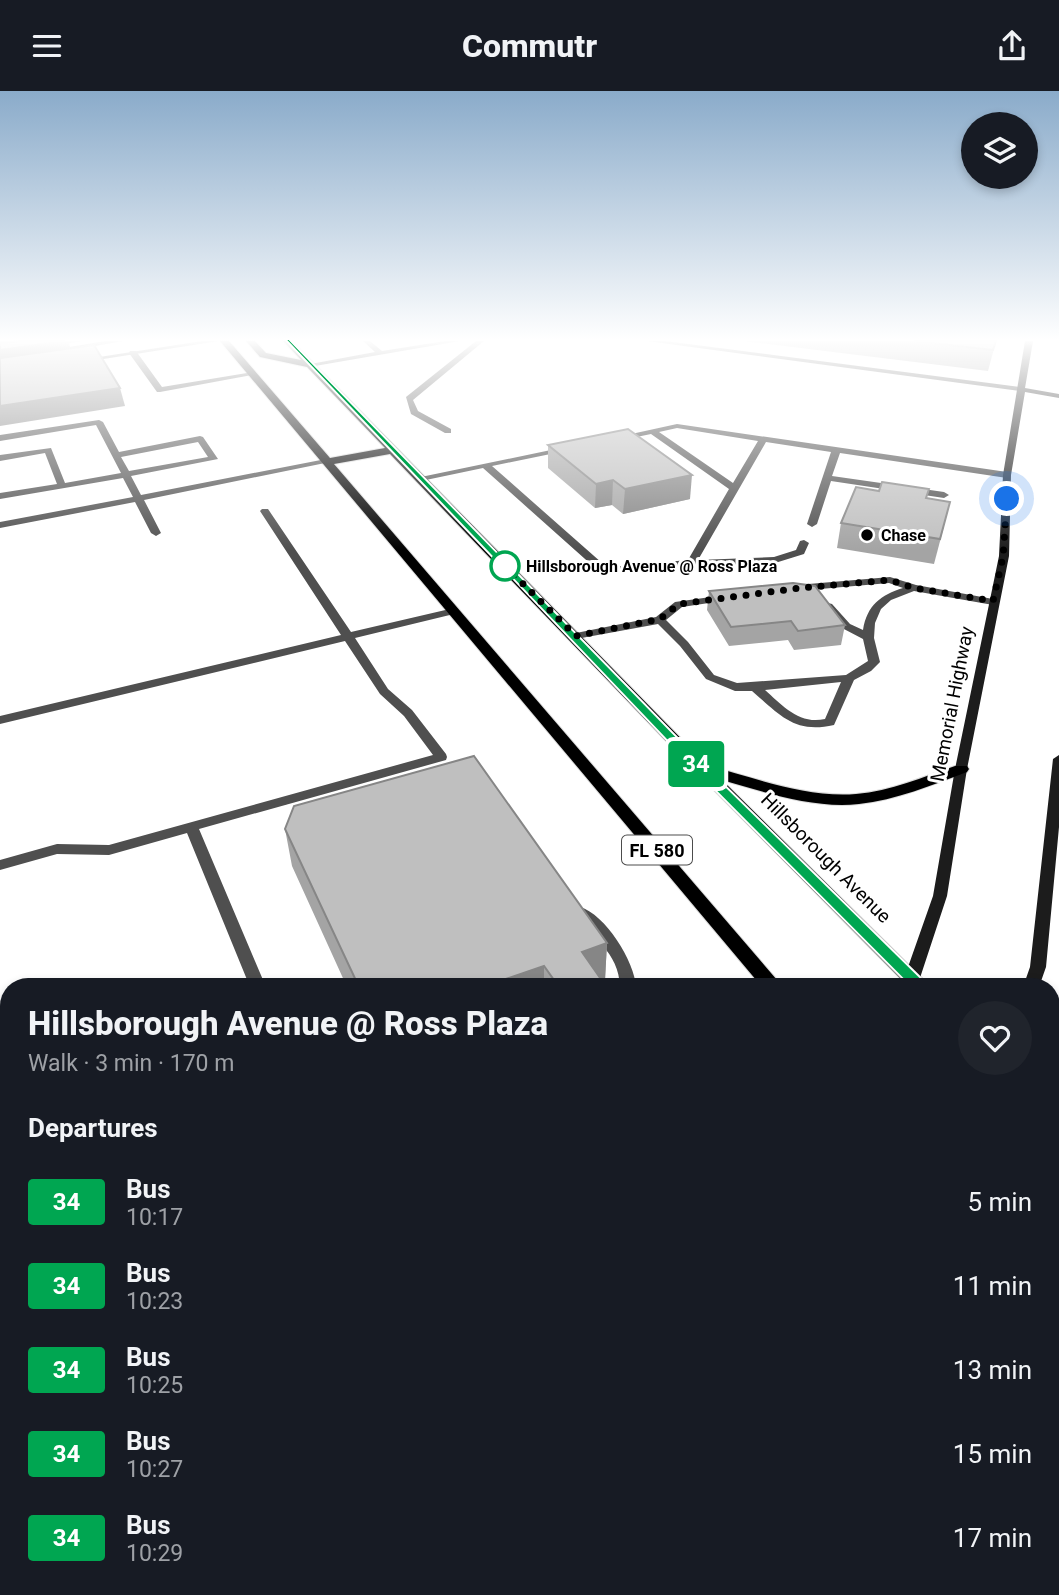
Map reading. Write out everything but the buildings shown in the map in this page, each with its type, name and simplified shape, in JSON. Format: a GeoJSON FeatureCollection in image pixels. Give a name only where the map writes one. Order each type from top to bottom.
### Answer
{"type":"FeatureCollection","features":[{"type":"Feature","properties":{"kind":"main road","name":"FL 580"},"geometry":{"type":"LineString","coordinates":[[284,411],[765,978]]}},
{"type":"Feature","properties":{"kind":"main road","name":"Hillsborough Avenue"},"geometry":{"type":"LineString","coordinates":[[355,411],[908,978]]}},
{"type":"Feature","properties":{"kind":"main road","name":"Memorial Highway"},"geometry":{"type":"LineString","coordinates":[[916,978],[940,896],[961,769],[1003,557],[1007,475],[1017,411]]}},
{"type":"Feature","properties":{"kind":"main road"},"geometry":{"type":"LineString","coordinates":[[326,463],[393,450]]}},
{"type":"Feature","properties":{"kind":"main road"},"geometry":{"type":"LineString","coordinates":[[1034,978],[1038,967],[1059,759]]}},
{"type":"Feature","properties":{"kind":"main road"},"geometry":{"type":"LineString","coordinates":[[701,768],[792,793],[842,800],[894,793],[961,769]]}},
{"type":"Feature","properties":{"kind":"street"},"geometry":{"type":"LineString","coordinates":[[414,411],[448,431]]}},
{"type":"Feature","properties":{"kind":"street"},"geometry":{"type":"LineString","coordinates":[[0,438],[99,422],[156,533]]}},
{"type":"Feature","properties":{"kind":"street"},"geometry":{"type":"LineString","coordinates":[[612,439],[677,426],[1007,475]]}},
{"type":"Feature","properties":{"kind":"street"},"geometry":{"type":"LineString","coordinates":[[652,431],[734,488]]}},
{"type":"Feature","properties":{"kind":"street"},"geometry":{"type":"LineString","coordinates":[[0,496],[214,459],[200,439],[116,455]]}},
{"type":"Feature","properties":{"kind":"street"},"geometry":{"type":"LineString","coordinates":[[691,563],[763,439]]}},
{"type":"Feature","properties":{"kind":"street"},"geometry":{"type":"LineString","coordinates":[[421,478],[575,447]]}},
{"type":"Feature","properties":{"kind":"street"},"geometry":{"type":"LineString","coordinates":[[0,458],[48,450],[62,486]]}},
{"type":"Feature","properties":{"kind":"street"},"geometry":{"type":"LineString","coordinates":[[812,524],[836,451]]}},
{"type":"Feature","properties":{"kind":"street"},"geometry":{"type":"LineString","coordinates":[[0,525],[326,463]]}},
{"type":"Feature","properties":{"kind":"street"},"geometry":{"type":"LineString","coordinates":[[485,465],[598,565],[610,570],[775,560],[800,552],[804,543]]}},
{"type":"Feature","properties":{"kind":"street"},"geometry":{"type":"LineString","coordinates":[[827,478],[944,495]]}},
{"type":"Feature","properties":{"kind":"street"},"geometry":{"type":"LineString","coordinates":[[0,865],[57,849],[109,850],[447,760],[408,712],[384,691],[265,511]]}},
{"type":"Feature","properties":{"kind":"street"},"geometry":{"type":"LineString","coordinates":[[868,637],[846,626],[824,603],[793,591],[890,580],[914,588],[993,601]]}},
{"type":"Feature","properties":{"kind":"street"},"geometry":{"type":"LineString","coordinates":[[660,619],[710,677],[735,687],[849,678],[867,669],[874,662],[868,637],[876,604],[883,598],[914,588]]}},
{"type":"Feature","properties":{"kind":"street"},"geometry":{"type":"LineString","coordinates":[[576,636],[660,619],[679,604],[705,605],[738,599]]}},
{"type":"Feature","properties":{"kind":"street"},"geometry":{"type":"LineString","coordinates":[[0,720],[454,611]]}},
{"type":"Feature","properties":{"kind":"street"},"geometry":{"type":"LineString","coordinates":[[755,687],[792,719],[804,726],[817,727],[830,722],[849,678]]}},
{"type":"Feature","properties":{"kind":"street"},"geometry":{"type":"LineString","coordinates":[[191,827],[254,978]]}},
{"type":"Feature","properties":{"kind":"street"},"geometry":{"type":"LineString","coordinates":[[571,903],[602,932],[629,974],[629,978]]}},
{"type":"Feature","properties":{"kind":"bus line","name":"34"},"geometry":{"type":"LineString","coordinates":[[355,411],[576,636],[701,768],[912,978]]}},
{"type":"Feature","properties":{"kind":"place","name":"Chase"},"geometry":{"type":"Point","coordinates":[867,535]}},
{"type":"Feature","properties":{"kind":"place","name":"Hillsborough Avenue @ Ross Plaza"},"geometry":{"type":"Point","coordinates":[505,566]}},
{"type":"Feature","properties":{"kind":"route"},"geometry":{"type":"LineString","coordinates":[[505,566],[576,636],[660,619],[679,604],[800,588],[890,580],[914,588],[993,601],[1003,557],[1007,499]]}}]}
